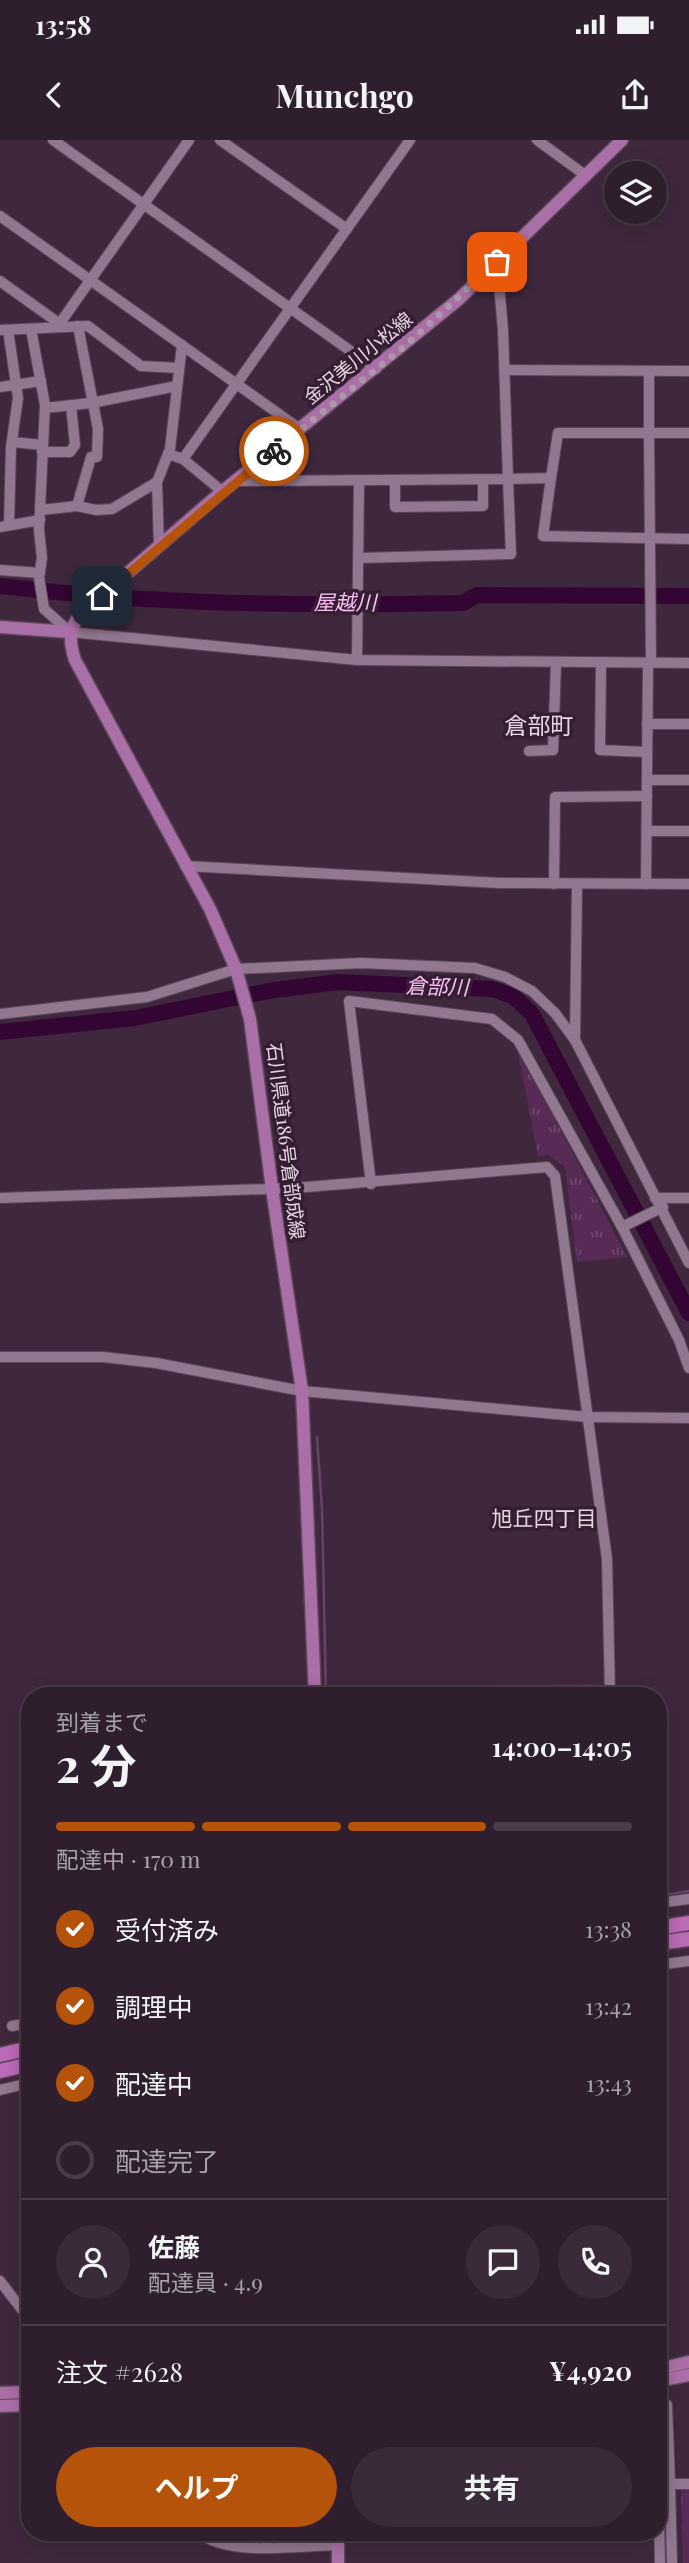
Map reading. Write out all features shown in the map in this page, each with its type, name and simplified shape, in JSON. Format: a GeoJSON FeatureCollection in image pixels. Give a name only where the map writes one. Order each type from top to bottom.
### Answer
{"type":"FeatureCollection","features":[{"type":"Feature","properties":{"kind":"highway"},"geometry":{"type":"LineString","coordinates":[[667,1927],[689,1923]]}},
{"type":"Feature","properties":{"kind":"highway"},"geometry":{"type":"LineString","coordinates":[[667,1942],[689,1938]]}},
{"type":"Feature","properties":{"kind":"highway"},"geometry":{"type":"LineString","coordinates":[[0,2055],[21,2050]]}},
{"type":"Feature","properties":{"kind":"highway"},"geometry":{"type":"LineString","coordinates":[[0,2071],[21,2066]]}},
{"type":"Feature","properties":{"kind":"main road","name":"金沢美川小松線"},"geometry":{"type":"LineString","coordinates":[[70,632],[75,618],[222,492],[459,299],[622,140]]}},
{"type":"Feature","properties":{"kind":"main road"},"geometry":{"type":"LineString","coordinates":[[0,627],[70,632]]}},
{"type":"Feature","properties":{"kind":"main road","name":"石川県道186号倉部成線"},"geometry":{"type":"LineString","coordinates":[[70,632],[75,660],[210,909],[237,971],[250,1019],[302,1391],[315,1687]]}},
{"type":"Feature","properties":{"kind":"main road"},"geometry":{"type":"LineString","coordinates":[[667,2366],[689,2361]]}},
{"type":"Feature","properties":{"kind":"main road"},"geometry":{"type":"LineString","coordinates":[[667,2379],[689,2375]]}},
{"type":"Feature","properties":{"kind":"main road"},"geometry":{"type":"LineString","coordinates":[[0,2393],[21,2392]]}},
{"type":"Feature","properties":{"kind":"main road"},"geometry":{"type":"LineString","coordinates":[[0,2406],[21,2405]]}},
{"type":"Feature","properties":{"kind":"main road"},"geometry":{"type":"LineString","coordinates":[[338,2541],[338,2563]]}},
{"type":"Feature","properties":{"kind":"street"},"geometry":{"type":"LineString","coordinates":[[53,140],[376,369]]}},
{"type":"Feature","properties":{"kind":"street"},"geometry":{"type":"LineString","coordinates":[[59,325],[189,140]]}},
{"type":"Feature","properties":{"kind":"street"},"geometry":{"type":"LineString","coordinates":[[220,140],[347,229]]}},
{"type":"Feature","properties":{"kind":"street"},"geometry":{"type":"LineString","coordinates":[[183,459],[410,140]]}},
{"type":"Feature","properties":{"kind":"street"},"geometry":{"type":"LineString","coordinates":[[537,140],[585,175]]}},
{"type":"Feature","properties":{"kind":"street"},"geometry":{"type":"LineString","coordinates":[[0,216],[300,429]]}},
{"type":"Feature","properties":{"kind":"street"},"geometry":{"type":"LineString","coordinates":[[359,558],[511,554],[505,370],[497,262]]}},
{"type":"Feature","properties":{"kind":"street"},"geometry":{"type":"LineString","coordinates":[[0,281],[59,325]]}},
{"type":"Feature","properties":{"kind":"street"},"geometry":{"type":"LineString","coordinates":[[157,482],[112,509],[96,510],[77,506],[4,526],[12,442],[18,412],[16,385],[4,330],[59,325],[88,326],[141,366],[178,368]]}},
{"type":"Feature","properties":{"kind":"street"},"geometry":{"type":"LineString","coordinates":[[77,506],[91,457],[97,457],[98,429],[78,326]]}},
{"type":"Feature","properties":{"kind":"street"},"geometry":{"type":"LineString","coordinates":[[32,329],[45,408],[39,575],[42,601],[51,618],[70,632],[358,660],[689,663]]}},
{"type":"Feature","properties":{"kind":"street"},"geometry":{"type":"LineString","coordinates":[[159,547],[157,482],[168,454],[182,345]]}},
{"type":"Feature","properties":{"kind":"street"},"geometry":{"type":"LineString","coordinates":[[505,370],[689,371]]}},
{"type":"Feature","properties":{"kind":"street"},"geometry":{"type":"LineString","coordinates":[[646,884],[650,603],[649,371]]}},
{"type":"Feature","properties":{"kind":"street"},"geometry":{"type":"LineString","coordinates":[[0,387],[41,381]]}},
{"type":"Feature","properties":{"kind":"street"},"geometry":{"type":"LineString","coordinates":[[45,408],[91,403],[177,386]]}},
{"type":"Feature","properties":{"kind":"street"},"geometry":{"type":"LineString","coordinates":[[12,442],[70,452],[75,445],[71,405]]}},
{"type":"Feature","properties":{"kind":"street"},"geometry":{"type":"LineString","coordinates":[[689,433],[558,433],[543,536],[689,539]]}},
{"type":"Feature","properties":{"kind":"street"},"geometry":{"type":"LineString","coordinates":[[168,454],[183,459],[222,492]]}},
{"type":"Feature","properties":{"kind":"street"},"geometry":{"type":"LineString","coordinates":[[238,481],[359,482],[551,478]]}},
{"type":"Feature","properties":{"kind":"street"},"geometry":{"type":"LineString","coordinates":[[395,481],[395,507],[483,506],[483,480]]}},
{"type":"Feature","properties":{"kind":"street"},"geometry":{"type":"LineString","coordinates":[[358,660],[359,482]]}},
{"type":"Feature","properties":{"kind":"street"},"geometry":{"type":"LineString","coordinates":[[0,570],[39,575]]}},
{"type":"Feature","properties":{"kind":"street"},"geometry":{"type":"LineString","coordinates":[[529,751],[553,750],[556,663]]}},
{"type":"Feature","properties":{"kind":"street"},"geometry":{"type":"LineString","coordinates":[[601,664],[600,750],[646,752]]}},
{"type":"Feature","properties":{"kind":"street"},"geometry":{"type":"LineString","coordinates":[[647,723],[689,724]]}},
{"type":"Feature","properties":{"kind":"street"},"geometry":{"type":"LineString","coordinates":[[647,780],[689,780]]}},
{"type":"Feature","properties":{"kind":"street"},"geometry":{"type":"LineString","coordinates":[[554,884],[555,797],[647,796]]}},
{"type":"Feature","properties":{"kind":"street"},"geometry":{"type":"LineString","coordinates":[[648,831],[689,831]]}},
{"type":"Feature","properties":{"kind":"street"},"geometry":{"type":"LineString","coordinates":[[185,866],[554,884],[689,884]]}},
{"type":"Feature","properties":{"kind":"street"},"geometry":{"type":"LineString","coordinates":[[575,1040],[577,884]]}},
{"type":"Feature","properties":{"kind":"street"},"geometry":{"type":"LineString","coordinates":[[0,1014],[147,997],[237,971],[361,963],[475,968],[505,977],[532,991],[555,1013],[575,1040],[689,1263]]}},
{"type":"Feature","properties":{"kind":"street"},"geometry":{"type":"LineString","coordinates":[[371,1184],[349,1001],[492,1019],[518,1040],[624,1226],[679,1340],[689,1368]]}},
{"type":"Feature","properties":{"kind":"street"},"geometry":{"type":"LineString","coordinates":[[0,1198],[371,1184],[547,1167],[555,1176],[607,1559],[610,1687]]}},
{"type":"Feature","properties":{"kind":"street"},"geometry":{"type":"LineString","coordinates":[[655,1198],[689,1198]]}},
{"type":"Feature","properties":{"kind":"street"},"geometry":{"type":"LineString","coordinates":[[624,1226],[660,1209]]}},
{"type":"Feature","properties":{"kind":"street"},"geometry":{"type":"LineString","coordinates":[[0,1357],[133,1360],[302,1391],[588,1417],[689,1418]]}},
{"type":"Feature","properties":{"kind":"street"},"geometry":{"type":"LineString","coordinates":[[667,1902],[689,1899]]}},
{"type":"Feature","properties":{"kind":"street"},"geometry":{"type":"LineString","coordinates":[[667,1964],[689,1961]]}},
{"type":"Feature","properties":{"kind":"street"},"geometry":{"type":"LineString","coordinates":[[12,2026],[21,2024]]}},
{"type":"Feature","properties":{"kind":"street"},"geometry":{"type":"LineString","coordinates":[[0,2090],[21,2085]]}},
{"type":"Feature","properties":{"kind":"street"},"geometry":{"type":"LineString","coordinates":[[0,2281],[21,2308]]}},
{"type":"Feature","properties":{"kind":"street"},"geometry":{"type":"LineString","coordinates":[[667,2404],[672,2563]]}},
{"type":"Feature","properties":{"kind":"street"},"geometry":{"type":"LineString","coordinates":[[670,2484],[689,2484]]}},
{"type":"Feature","properties":{"kind":"street"},"geometry":{"type":"LineString","coordinates":[[210,2541],[230,2547],[318,2541]]}},
{"type":"Feature","properties":{"kind":"street"},"geometry":{"type":"LineString","coordinates":[[267,2541],[267,2546]]}},
{"type":"Feature","properties":{"kind":"street"},"geometry":{"type":"LineString","coordinates":[[659,2541],[660,2563]]}},
{"type":"Feature","properties":{"kind":"green space"},"geometry":{"type":"Polygon","coordinates":[[[517,1047],[627,1257],[577,1262],[565,1166],[548,1155],[538,1156],[517,1047]]]}},
{"type":"Feature","properties":{"kind":"green space"},"geometry":{"type":"Polygon","coordinates":[[[597,1684],[598,1687],[337,1687],[597,1684]]]}},
{"type":"Feature","properties":{"kind":"green space"},"geometry":{"type":"Polygon","coordinates":[[[681,2486],[689,2486],[689,2563],[683,2563],[681,2486]]]}},
{"type":"Feature","properties":{"kind":"waterway","name":"屋越川"},"geometry":{"type":"LineString","coordinates":[[0,586],[173,601],[289,604],[463,603],[477,595],[689,596]]}},
{"type":"Feature","properties":{"kind":"waterway","name":"倉部川"},"geometry":{"type":"LineString","coordinates":[[0,1032],[135,1018],[268,991],[338,982],[492,989],[513,996],[532,1014],[689,1313]]}},
{"type":"Feature","properties":{"kind":"waterway"},"geometry":{"type":"LineString","coordinates":[[317,1437],[322,1509],[326,1687]]}},
{"type":"Feature","properties":{"kind":"waterway"},"geometry":{"type":"LineString","coordinates":[[667,1895],[689,1891]]}},
{"type":"Feature","properties":{"kind":"way so far"},"geometry":{"type":"LineString","coordinates":[[274,451],[405,346],[497,262]]}},
{"type":"Feature","properties":{"kind":"district","name":"倉部町"},"geometry":{"type":"Point","coordinates":[539,726]}},
{"type":"Feature","properties":{"kind":"district","name":"旭丘四丁目"},"geometry":{"type":"Point","coordinates":[544,1519]}},
{"type":"Feature","properties":{"kind":"route"},"geometry":{"type":"LineString","coordinates":[[102,596],[218,495],[274,451]]}}]}
